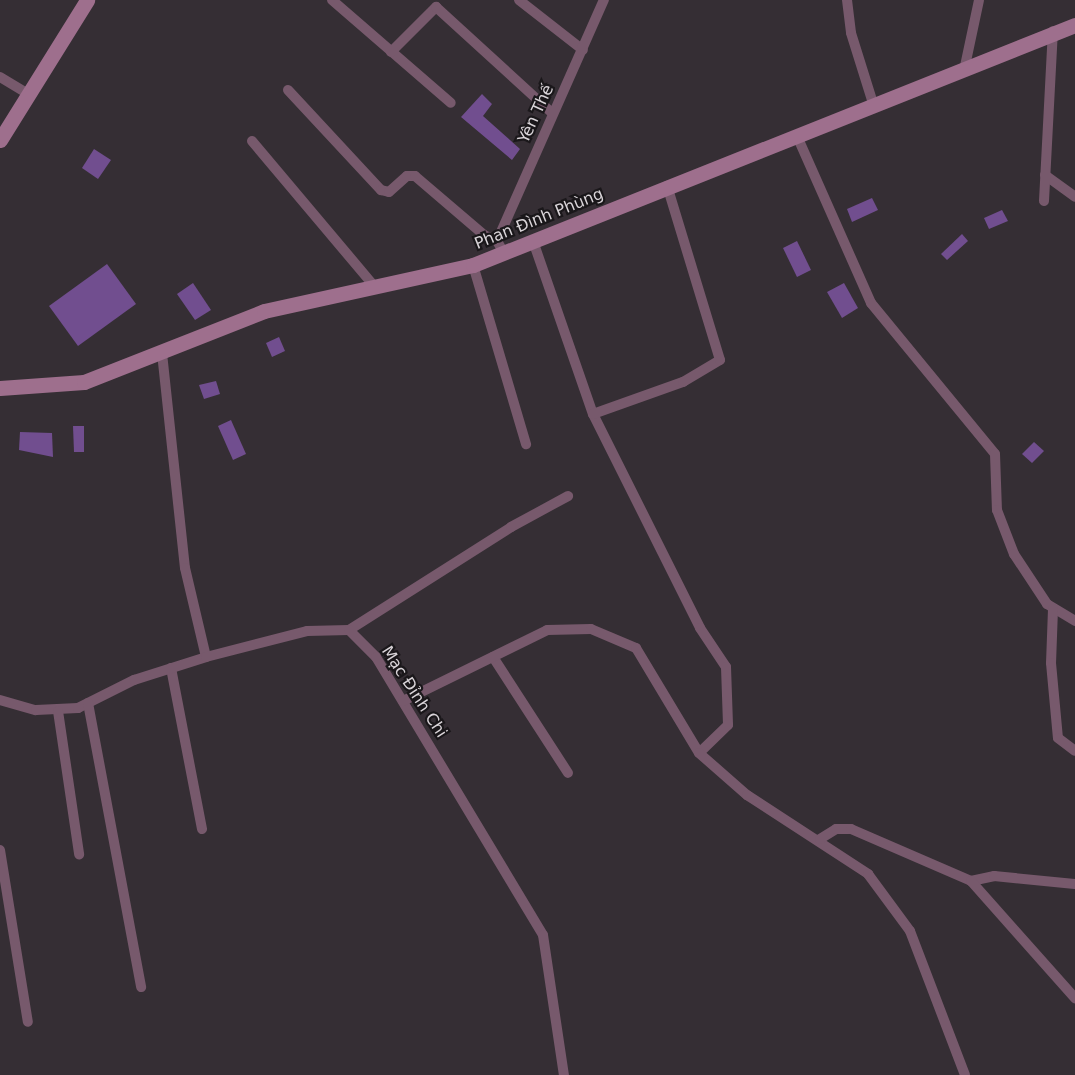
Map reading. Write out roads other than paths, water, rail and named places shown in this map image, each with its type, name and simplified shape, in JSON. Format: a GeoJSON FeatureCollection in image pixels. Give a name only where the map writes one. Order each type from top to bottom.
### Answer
{"type":"FeatureCollection","features":[{"type":"Feature","properties":{"kind":"street"},"geometry":{"type":"LineString","coordinates":[[0,141],[87,0]]}},
{"type":"Feature","properties":{"kind":"street"},"geometry":{"type":"LineString","coordinates":[[332,0],[451,103]]}},
{"type":"Feature","properties":{"kind":"street"},"geometry":{"type":"LineString","coordinates":[[519,0],[583,50]]}},
{"type":"Feature","properties":{"kind":"street","name":"Yên Thế"},"geometry":{"type":"LineString","coordinates":[[500,247],[552,113],[583,50],[604,0]]}},
{"type":"Feature","properties":{"kind":"street"},"geometry":{"type":"LineString","coordinates":[[847,0],[851,33],[873,104]]}},
{"type":"Feature","properties":{"kind":"street"},"geometry":{"type":"LineString","coordinates":[[965,66],[979,0]]}},
{"type":"Feature","properties":{"kind":"street"},"geometry":{"type":"LineString","coordinates":[[391,52],[436,7],[552,113]]}},
{"type":"Feature","properties":{"kind":"street","name":"Phan Đình Phùng"},"geometry":{"type":"LineString","coordinates":[[0,388],[84,382],[264,311],[473,265],[500,247],[533,241],[797,136],[965,66],[1053,31],[1075,25]]}},
{"type":"Feature","properties":{"kind":"street"},"geometry":{"type":"LineString","coordinates":[[1044,201],[1053,31]]}},
{"type":"Feature","properties":{"kind":"street"},"geometry":{"type":"LineString","coordinates":[[0,77],[28,94]]}},
{"type":"Feature","properties":{"kind":"street"},"geometry":{"type":"LineString","coordinates":[[288,90],[381,190],[389,192],[407,176],[415,176],[500,247]]}},
{"type":"Feature","properties":{"kind":"street"},"geometry":{"type":"LineString","coordinates":[[797,136],[871,303],[995,454],[997,510],[1004,533],[1053,609],[1075,621]]}},
{"type":"Feature","properties":{"kind":"street"},"geometry":{"type":"LineString","coordinates":[[252,141],[376,288]]}},
{"type":"Feature","properties":{"kind":"street"},"geometry":{"type":"LineString","coordinates":[[1045,175],[1075,197]]}},
{"type":"Feature","properties":{"kind":"street"},"geometry":{"type":"LineString","coordinates":[[593,414],[683,382],[720,360],[667,186]]}},
{"type":"Feature","properties":{"kind":"street"},"geometry":{"type":"LineString","coordinates":[[533,241],[593,414],[696,621],[726,667],[728,725],[699,753]]}},
{"type":"Feature","properties":{"kind":"street"},"geometry":{"type":"LineString","coordinates":[[473,265],[526,444]]}},
{"type":"Feature","properties":{"kind":"street"},"geometry":{"type":"LineString","coordinates":[[162,353],[185,568],[206,657]]}},
{"type":"Feature","properties":{"kind":"street"},"geometry":{"type":"LineString","coordinates":[[0,700],[58,711],[88,703],[134,680],[206,657],[307,631],[349,630],[511,527],[568,496]]}},
{"type":"Feature","properties":{"kind":"street"},"geometry":{"type":"LineString","coordinates":[[1053,609],[1051,663],[1058,738],[1075,750]]}},
{"type":"Feature","properties":{"kind":"street","name":"Mạc Đỉnh Chi"},"geometry":{"type":"LineString","coordinates":[[349,630],[376,657],[543,935],[564,1075]]}},
{"type":"Feature","properties":{"kind":"street"},"geometry":{"type":"LineString","coordinates":[[403,701],[547,630],[609,634],[636,648],[699,753],[747,795],[820,839],[868,874],[910,931],[965,1075]]}},
{"type":"Feature","properties":{"kind":"street"},"geometry":{"type":"LineString","coordinates":[[493,657],[568,773]]}},
{"type":"Feature","properties":{"kind":"street"},"geometry":{"type":"LineString","coordinates":[[171,668],[202,829]]}},
{"type":"Feature","properties":{"kind":"street"},"geometry":{"type":"LineString","coordinates":[[88,703],[141,987]]}},
{"type":"Feature","properties":{"kind":"street"},"geometry":{"type":"LineString","coordinates":[[58,711],[79,854]]}},
{"type":"Feature","properties":{"kind":"street"},"geometry":{"type":"LineString","coordinates":[[820,839],[836,829],[851,829],[971,881],[1075,998]]}},
{"type":"Feature","properties":{"kind":"street"},"geometry":{"type":"LineString","coordinates":[[0,850],[28,1022]]}},
{"type":"Feature","properties":{"kind":"street"},"geometry":{"type":"LineString","coordinates":[[971,881],[994,876],[1075,884]]}}]}
